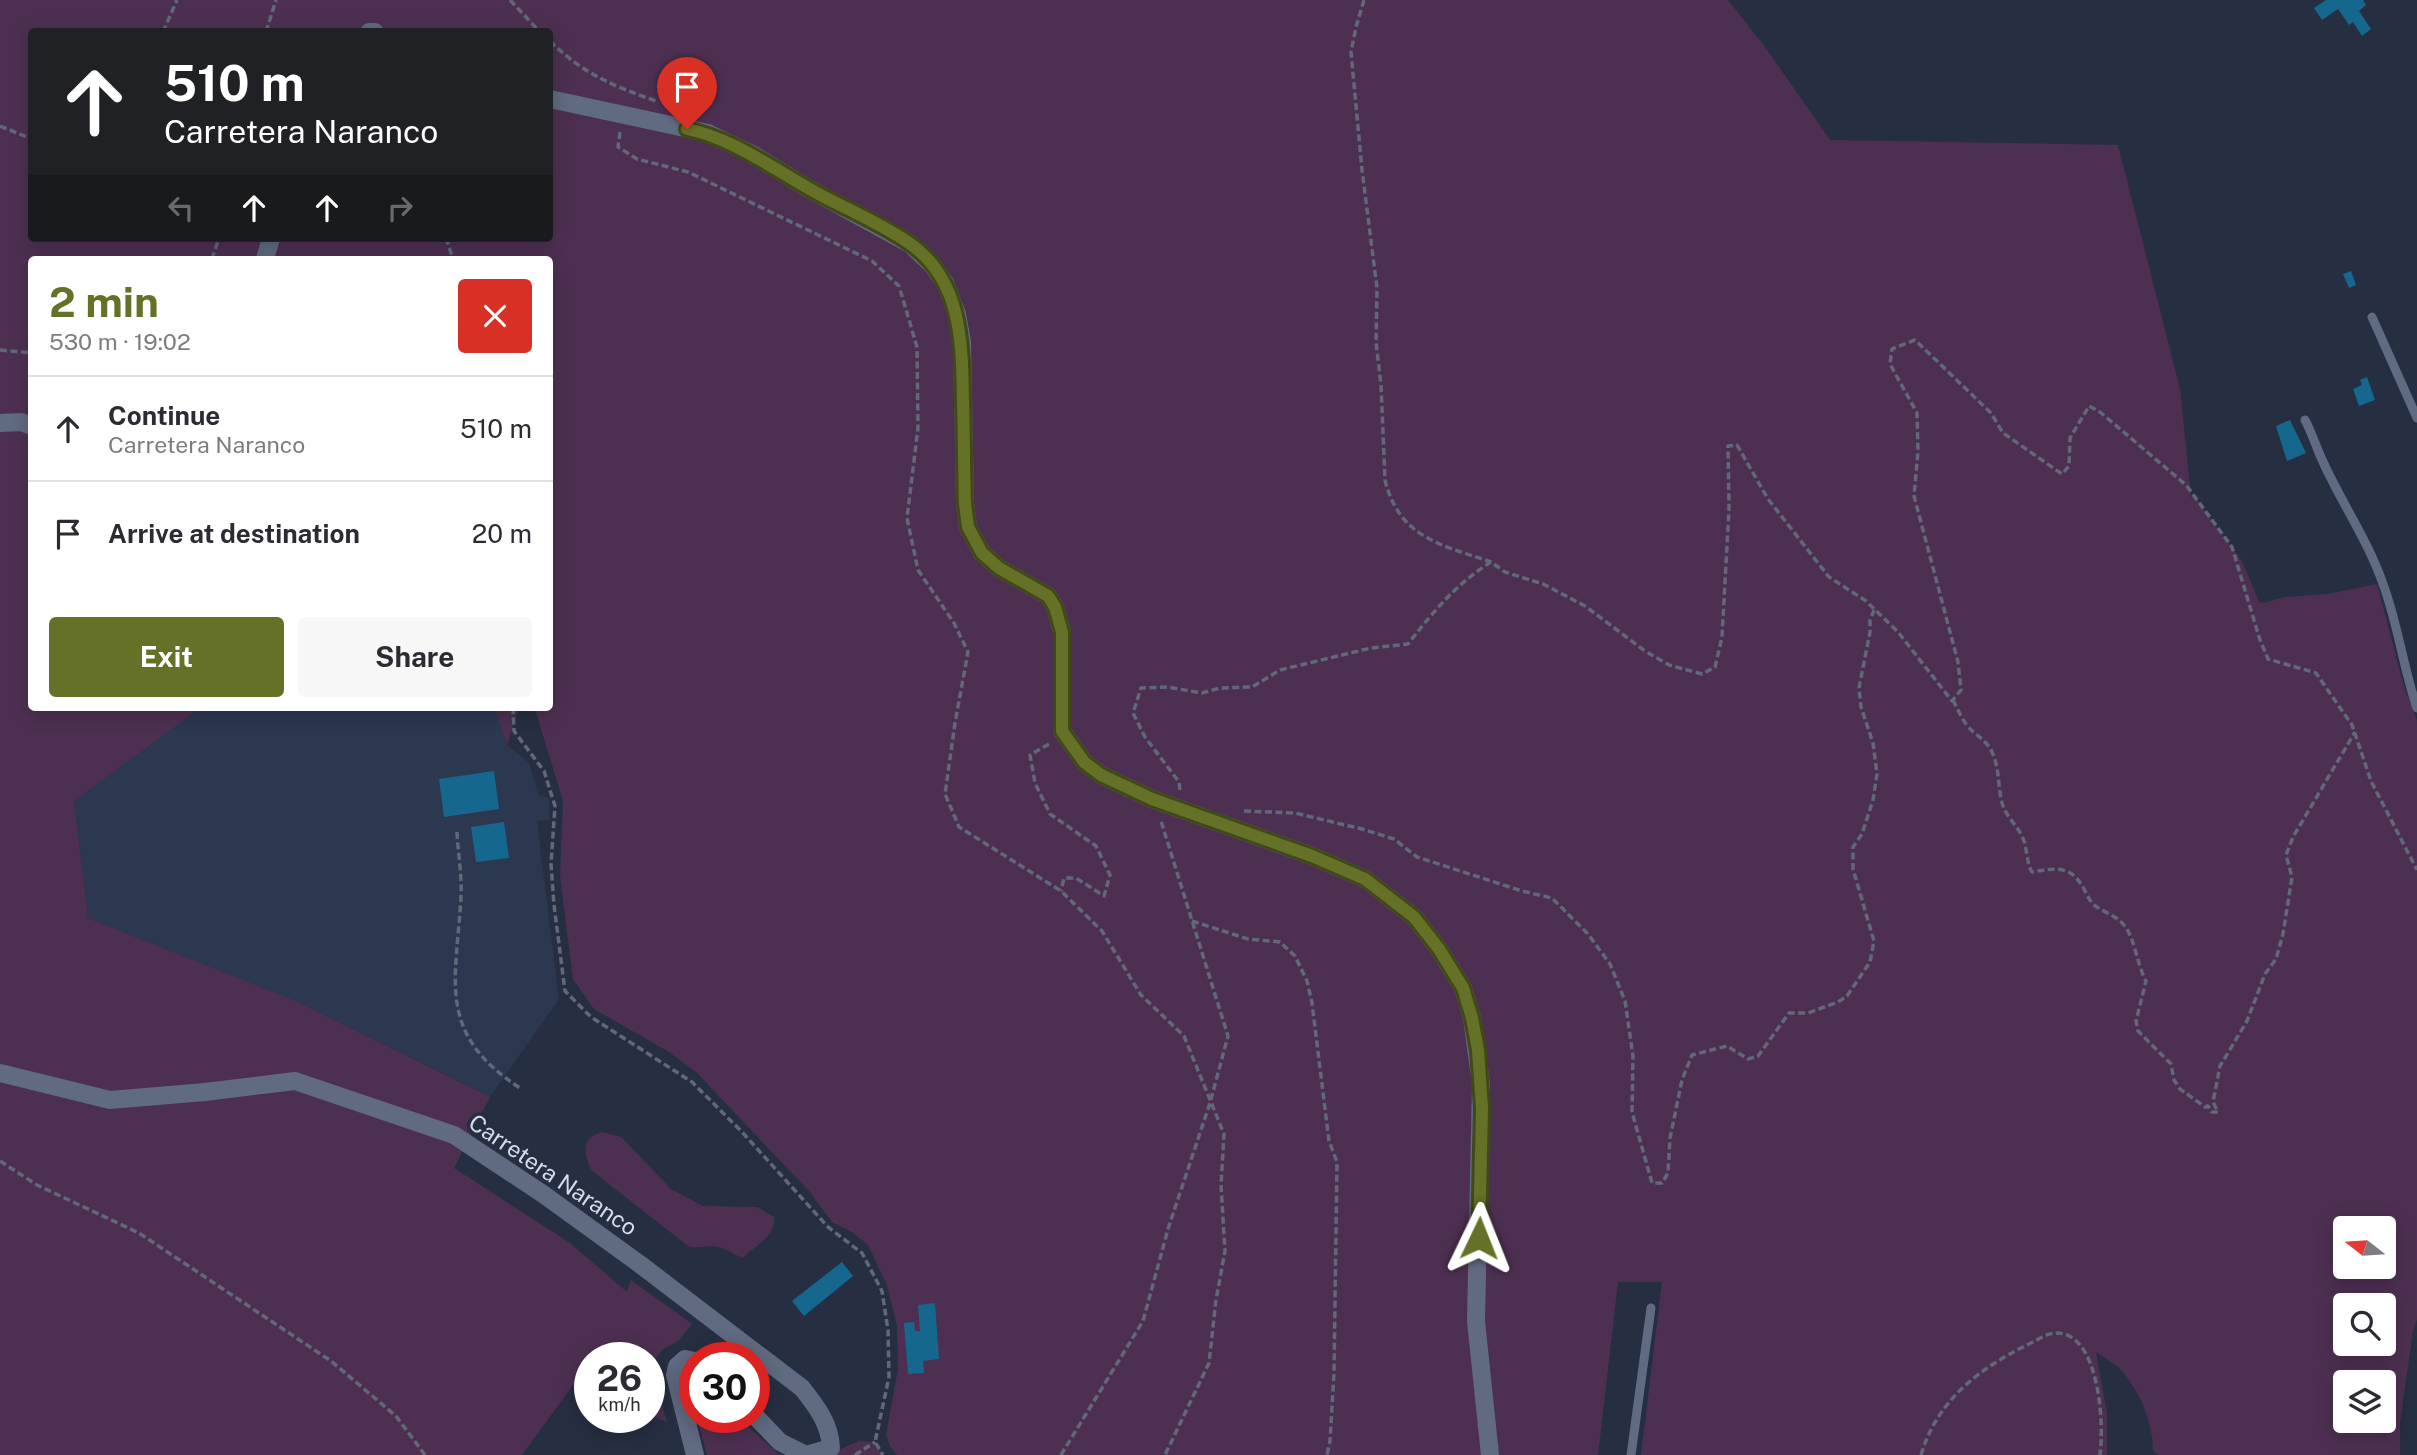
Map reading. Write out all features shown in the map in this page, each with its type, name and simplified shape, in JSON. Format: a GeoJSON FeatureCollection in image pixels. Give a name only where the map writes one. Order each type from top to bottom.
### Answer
{"type":"FeatureCollection","features":[{"type":"Feature","properties":{"kind":"street"},"geometry":{"type":"LineString","coordinates":[[553,100],[708,133],[752,154],[910,244],[933,266],[945,282],[957,314],[962,342],[965,504],[968,527],[982,553],[999,568],[1048,596],[1055,607],[1062,632],[1062,731],[1084,762],[1101,775],[1152,799],[1312,856],[1365,879],[1414,917],[1439,949],[1463,988],[1472,1018],[1481,1084],[1476,1321],[1490,1455]]}},
{"type":"Feature","properties":{"kind":"street"},"geometry":{"type":"LineString","coordinates":[[0,423],[21,422],[28,425]]}},
{"type":"Feature","properties":{"kind":"street","name":"Carretera Naranco"},"geometry":{"type":"LineString","coordinates":[[0,1073],[110,1100],[295,1081],[454,1135],[543,1194],[742,1342]]}},
{"type":"Feature","properties":{"kind":"street","name":"Carretera Naranco"},"geometry":{"type":"LineString","coordinates":[[770,1363],[803,1388],[820,1410],[830,1436],[831,1448],[806,1455],[780,1442],[770,1432]]}},
{"type":"Feature","properties":{"kind":"street"},"geometry":{"type":"LineString","coordinates":[[679,1364],[675,1375],[679,1391]]}},
{"type":"Feature","properties":{"kind":"street"},"geometry":{"type":"LineString","coordinates":[[690,1433],[695,1455]]}},
{"type":"Feature","properties":{"kind":"lane"},"geometry":{"type":"LineString","coordinates":[[2372,317],[2417,418]]}},
{"type":"Feature","properties":{"kind":"lane"},"geometry":{"type":"LineString","coordinates":[[2305,420],[2324,464],[2367,542],[2384,584],[2417,708]]}},
{"type":"Feature","properties":{"kind":"lane"},"geometry":{"type":"LineString","coordinates":[[1631,1455],[1651,1308]]}},
{"type":"Feature","properties":{"kind":"path"},"geometry":{"type":"LineString","coordinates":[[165,28],[177,0]]}},
{"type":"Feature","properties":{"kind":"path"},"geometry":{"type":"LineString","coordinates":[[267,28],[276,0]]}},
{"type":"Feature","properties":{"kind":"path"},"geometry":{"type":"LineString","coordinates":[[510,0],[536,28]]}},
{"type":"Feature","properties":{"kind":"path"},"geometry":{"type":"LineString","coordinates":[[1364,0],[1352,52],[1362,170],[1377,288],[1377,342],[1385,480],[1388,496],[1396,510],[1417,532],[1449,550],[1464,551],[1491,562],[1505,572],[1543,584],[1586,606],[1669,665],[1702,674],[1715,667],[1722,637],[1729,509],[1728,446],[1737,444],[1768,499],[1829,577],[1874,609],[1898,632],[1953,700],[1965,724],[1984,740],[1991,750],[1997,765],[2001,801],[2008,819],[2021,833],[2028,848],[2029,869],[2032,872],[2052,868],[2069,871],[2079,880],[2092,903],[2109,911],[2125,926],[2146,981],[2136,1021],[2138,1031],[2171,1063],[2174,1080],[2187,1096],[2205,1107],[2208,1106],[2212,1112],[2218,1112],[2213,1102],[2220,1066],[2247,1021],[2265,974],[2276,959],[2292,877],[2286,855],[2293,837],[2355,732]]}},
{"type":"Feature","properties":{"kind":"path"},"geometry":{"type":"LineString","coordinates":[[553,44],[590,74],[619,89],[665,104]]}},
{"type":"Feature","properties":{"kind":"path"},"geometry":{"type":"LineString","coordinates":[[623,115],[618,147],[637,159],[688,172],[872,261],[899,286],[917,347],[918,428],[907,518],[918,570],[954,622],[968,652],[945,794],[959,827],[1060,891],[1102,931],[1140,995],[1184,1036],[1224,1134],[1221,1185],[1225,1251],[1209,1363],[1165,1455]]}},
{"type":"Feature","properties":{"kind":"path"},"geometry":{"type":"LineString","coordinates":[[0,125],[28,137]]}},
{"type":"Feature","properties":{"kind":"path"},"geometry":{"type":"LineString","coordinates":[[1953,700],[1961,690],[1958,662],[1914,496],[1918,451],[1917,413],[1890,364],[1892,349],[1915,340],[1991,413],[2003,433],[2062,474],[2069,466],[2070,438],[2089,406],[2100,412],[2186,485],[2232,547],[2268,659],[2316,673],[2355,732],[2371,781],[2417,870]]}},
{"type":"Feature","properties":{"kind":"path"},"geometry":{"type":"LineString","coordinates":[[0,350],[28,354]]}},
{"type":"Feature","properties":{"kind":"path"},"geometry":{"type":"LineString","coordinates":[[1182,810],[1179,782],[1144,737],[1133,713],[1141,688],[1167,687],[1202,693],[1220,688],[1252,687],[1280,670],[1371,648],[1408,644],[1434,610],[1473,573],[1491,562]]}},
{"type":"Feature","properties":{"kind":"path"},"geometry":{"type":"LineString","coordinates":[[1242,811],[1296,813],[1362,829],[1394,839],[1417,857],[1552,898],[1588,934],[1610,964],[1625,1002],[1633,1056],[1632,1112],[1652,1183],[1662,1183],[1668,1172],[1670,1138],[1682,1080],[1692,1055],[1727,1046],[1748,1059],[1758,1056],[1789,1013],[1808,1013],[1838,1002],[1847,996],[1870,962],[1874,941],[1853,869],[1853,847],[1862,834],[1873,800],[1877,775],[1873,743],[1861,707],[1859,688],[1874,609]]}},
{"type":"Feature","properties":{"kind":"path"},"geometry":{"type":"LineString","coordinates":[[513,711],[514,731],[544,771],[555,806],[551,864],[565,991],[591,1017],[692,1082],[743,1132],[828,1227],[862,1253],[882,1291],[888,1330],[889,1377],[875,1442],[883,1455]]}},
{"type":"Feature","properties":{"kind":"path"},"geometry":{"type":"LineString","coordinates":[[1060,891],[1065,878],[1076,878],[1104,896],[1110,875],[1096,846],[1050,814],[1035,783],[1030,755],[1049,744],[1068,740]]}},
{"type":"Feature","properties":{"kind":"path"},"geometry":{"type":"LineString","coordinates":[[1061,1455],[1143,1321],[1168,1229],[1210,1103],[1228,1036],[1152,799]]}},
{"type":"Feature","properties":{"kind":"path"},"geometry":{"type":"LineString","coordinates":[[457,832],[461,892],[455,981],[457,1010],[467,1038],[481,1057],[520,1088]]}},
{"type":"Feature","properties":{"kind":"path"},"geometry":{"type":"LineString","coordinates":[[1191,921],[1248,939],[1280,942],[1295,956],[1307,981],[1329,1141],[1337,1162],[1334,1373],[1327,1455]]}},
{"type":"Feature","properties":{"kind":"path"},"geometry":{"type":"LineString","coordinates":[[0,1161],[37,1185],[139,1233],[331,1360],[396,1416],[425,1455]]}},
{"type":"Feature","properties":{"kind":"path"},"geometry":{"type":"LineString","coordinates":[[1921,1455],[1924,1443],[1955,1394],[1994,1361],[2053,1333],[2077,1339],[2087,1355],[2100,1399],[2100,1455]]}},
{"type":"Feature","properties":{"kind":"path"},"geometry":{"type":"LineString","coordinates":[[855,1455],[875,1442]]}},
{"type":"Feature","properties":{"kind":"shaded area"},"geometry":{"type":"Polygon","coordinates":[[[0,0],[1728,0],[1765,47],[1830,140],[2118,145],[2180,389],[2191,497],[2195,497],[2242,561],[2259,602],[2328,594],[2377,584],[2403,683],[2417,721],[2417,1319],[2400,1423],[2400,1455],[2159,1455],[2153,1451],[2145,1409],[2135,1390],[2120,1369],[2096,1352],[2107,1413],[2107,1455],[1641,1455],[1662,1282],[1618,1282],[1598,1455],[897,1455],[886,1435],[898,1369],[897,1326],[887,1285],[868,1245],[852,1232],[832,1222],[809,1191],[696,1072],[669,1052],[594,1009],[573,979],[560,876],[563,801],[536,712],[533,711],[553,711],[553,256],[28,256],[28,711],[197,711],[74,801],[88,918],[296,1001],[490,1097],[454,1168],[570,1243],[627,1292],[631,1280],[692,1324],[678,1341],[665,1348],[665,1342],[574,1342],[573,1385],[522,1455],[0,1455],[0,0]]]}},
{"type":"Feature","properties":{"kind":"shaded area"},"geometry":{"type":"Polygon","coordinates":[[[197,711],[495,711],[507,745],[529,763],[538,794],[549,798],[550,820],[537,821],[559,999],[490,1097],[296,1001],[88,918],[74,801],[197,711]]]}},
{"type":"Feature","properties":{"kind":"shaded area"},"geometry":{"type":"Polygon","coordinates":[[[495,711],[518,711],[507,745],[495,711]]]}},
{"type":"Feature","properties":{"kind":"shaded area"},"geometry":{"type":"Polygon","coordinates":[[[602,1132],[621,1137],[671,1189],[703,1206],[757,1207],[774,1217],[772,1229],[764,1240],[742,1258],[713,1246],[688,1246],[591,1170],[587,1158],[587,1142],[602,1132]]]}},
{"type":"Feature","properties":{"kind":"shaded area"},"geometry":{"type":"Polygon","coordinates":[[[701,1433],[755,1433],[779,1455],[707,1455],[701,1433]]]}},
{"type":"Feature","properties":{"kind":"shaded area"},"geometry":{"type":"Polygon","coordinates":[[[859,1441],[875,1442],[883,1455],[828,1455],[859,1441]]]}},
{"type":"Feature","properties":{"kind":"building"},"geometry":{"type":"Polygon","coordinates":[[[2326,0],[2363,0],[2366,5],[2359,11],[2371,29],[2362,36],[2353,22],[2349,25],[2338,9],[2322,20],[2314,8],[2326,0]]]}},
{"type":"Feature","properties":{"kind":"building"},"geometry":{"type":"Polygon","coordinates":[[[2351,271],[2356,285],[2349,288],[2343,274],[2351,271]]]}},
{"type":"Feature","properties":{"kind":"building"},"geometry":{"type":"Polygon","coordinates":[[[2367,377],[2375,400],[2359,406],[2353,389],[2362,385],[2360,380],[2367,377]]]}},
{"type":"Feature","properties":{"kind":"building"},"geometry":{"type":"Polygon","coordinates":[[[2290,420],[2306,453],[2287,461],[2276,426],[2290,420]]]}},
{"type":"Feature","properties":{"kind":"building"},"geometry":{"type":"Polygon","coordinates":[[[494,771],[499,809],[444,817],[439,779],[494,771]]]}},
{"type":"Feature","properties":{"kind":"building"},"geometry":{"type":"Polygon","coordinates":[[[504,822],[509,858],[476,862],[471,827],[504,822]]]}},
{"type":"Feature","properties":{"kind":"building"},"geometry":{"type":"Polygon","coordinates":[[[842,1262],[853,1276],[804,1316],[792,1301],[842,1262]]]}},
{"type":"Feature","properties":{"kind":"building"},"geometry":{"type":"Polygon","coordinates":[[[935,1303],[939,1359],[923,1361],[924,1373],[908,1374],[904,1323],[914,1322],[915,1331],[920,1331],[918,1305],[935,1303]]]}},
{"type":"Feature","properties":{"kind":"route"},"geometry":{"type":"LineString","coordinates":[[687,129],[708,133],[752,154],[910,244],[945,282],[957,314],[962,342],[965,504],[968,527],[982,553],[999,568],[1048,596],[1055,607],[1062,632],[1062,731],[1084,762],[1101,775],[1152,799],[1312,856],[1365,879],[1414,917],[1439,949],[1463,988],[1478,1050],[1482,1108],[1479,1238]]}}]}
